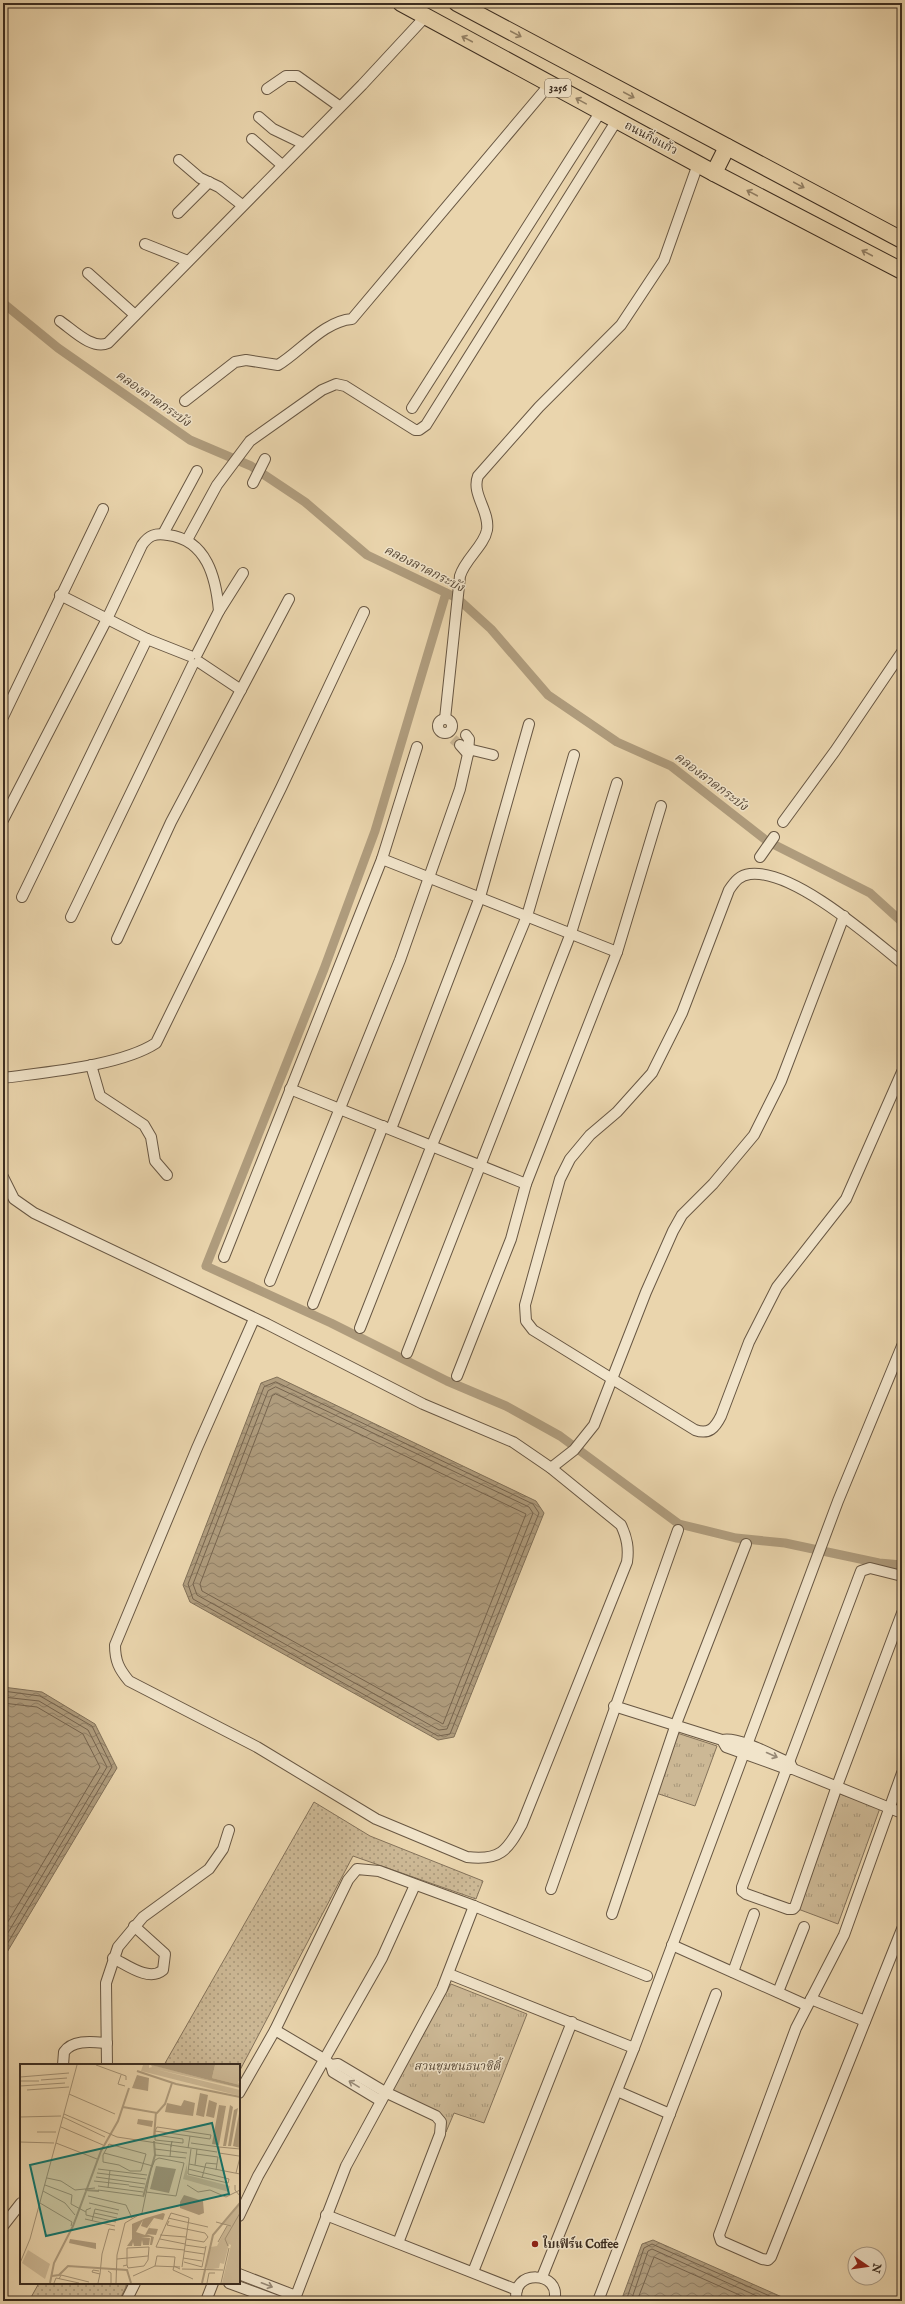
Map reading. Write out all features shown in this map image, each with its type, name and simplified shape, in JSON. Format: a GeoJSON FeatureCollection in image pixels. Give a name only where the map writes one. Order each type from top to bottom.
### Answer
{"type":"FeatureCollection","features":[{"type":"Feature","properties":{"kind":"main road","name":"ถนนกิ่งแก้ว"},"geometry":{"type":"LineString","coordinates":[[401,3],[714,173],[902,271]]}},
{"type":"Feature","properties":{"kind":"main road","name":"3256"},"geometry":{"type":"LineString","coordinates":[[457,3],[902,240]]}},
{"type":"Feature","properties":{"kind":"main road"},"geometry":{"type":"LineString","coordinates":[[714,173],[727,148]]}},
{"type":"Feature","properties":{"kind":"street"},"geometry":{"type":"LineString","coordinates":[[60,321],[94,344],[103,346],[108,344],[302,143],[362,85],[426,16]]}},
{"type":"Feature","properties":{"kind":"street"},"geometry":{"type":"LineString","coordinates":[[267,89],[286,76],[297,76],[304,79],[339,106]]}},
{"type":"Feature","properties":{"kind":"street"},"geometry":{"type":"LineString","coordinates":[[185,401],[231,364],[246,360],[278,365],[306,341],[342,321],[352,319],[550,84]]}},
{"type":"Feature","properties":{"kind":"street"},"geometry":{"type":"LineString","coordinates":[[412,408],[601,111]]}},
{"type":"Feature","properties":{"kind":"street"},"geometry":{"type":"LineString","coordinates":[[259,117],[273,129],[302,143]]}},
{"type":"Feature","properties":{"kind":"street"},"geometry":{"type":"LineString","coordinates":[[187,540],[217,485],[250,441],[322,390],[336,384],[345,386],[415,430],[419,430],[426,425],[617,120]]}},
{"type":"Feature","properties":{"kind":"street"},"geometry":{"type":"LineString","coordinates":[[252,139],[282,165]]}},
{"type":"Feature","properties":{"kind":"street"},"geometry":{"type":"LineString","coordinates":[[179,160],[196,175],[219,187],[242,205]]}},
{"type":"Feature","properties":{"kind":"street"},"geometry":{"type":"LineString","coordinates":[[270,1281],[400,960],[460,789],[455,626],[460,576],[465,564],[487,531],[487,522],[476,487],[478,476],[539,407],[621,325],[664,260],[698,164]]}},
{"type":"Feature","properties":{"kind":"street"},"geometry":{"type":"LineString","coordinates":[[178,213],[209,182]]}},
{"type":"Feature","properties":{"kind":"street"},"geometry":{"type":"LineString","coordinates":[[145,244],[188,261]]}},
{"type":"Feature","properties":{"kind":"street"},"geometry":{"type":"LineString","coordinates":[[88,273],[135,315]]}},
{"type":"Feature","properties":{"kind":"street"},"geometry":{"type":"LineString","coordinates":[[253,482],[264,461]]}},
{"type":"Feature","properties":{"kind":"street"},"geometry":{"type":"LineString","coordinates":[[162,534],[197,471]]}},
{"type":"Feature","properties":{"kind":"street"},"geometry":{"type":"LineString","coordinates":[[3,717],[60,595],[103,509]]}},
{"type":"Feature","properties":{"kind":"street"},"geometry":{"type":"LineString","coordinates":[[3,820],[107,619],[142,545],[151,535],[162,534],[187,540],[202,552],[208,561],[214,580],[219,611]]}},
{"type":"Feature","properties":{"kind":"street"},"geometry":{"type":"LineString","coordinates":[[71,917],[219,611],[243,573]]}},
{"type":"Feature","properties":{"kind":"street"},"geometry":{"type":"LineString","coordinates":[[60,595],[147,638],[195,659],[242,690]]}},
{"type":"Feature","properties":{"kind":"street"},"geometry":{"type":"LineString","coordinates":[[117,939],[171,822],[289,599]]}},
{"type":"Feature","properties":{"kind":"street"},"geometry":{"type":"LineString","coordinates":[[3,1078],[91,1065],[147,1049],[156,1043],[281,788],[364,612]]}},
{"type":"Feature","properties":{"kind":"street"},"geometry":{"type":"LineString","coordinates":[[22,897],[147,638]]}},
{"type":"Feature","properties":{"kind":"street"},"geometry":{"type":"LineString","coordinates":[[783,822],[835,751],[902,652]]}},
{"type":"Feature","properties":{"kind":"street"},"geometry":{"type":"LineString","coordinates":[[313,1304],[387,1127],[480,897],[529,724]]}},
{"type":"Feature","properties":{"kind":"street"},"geometry":{"type":"LineString","coordinates":[[458,738],[493,754]]}},
{"type":"Feature","properties":{"kind":"street"},"geometry":{"type":"LineString","coordinates":[[224,1257],[382,859],[417,747]]}},
{"type":"Feature","properties":{"kind":"street"},"geometry":{"type":"LineString","coordinates":[[360,1328],[432,1145],[527,916],[574,755]]}},
{"type":"Feature","properties":{"kind":"street"},"geometry":{"type":"LineString","coordinates":[[407,1353],[571,933],[617,783]]}},
{"type":"Feature","properties":{"kind":"street"},"geometry":{"type":"LineString","coordinates":[[457,1376],[511,1239],[526,1184],[617,952],[661,806]]}},
{"type":"Feature","properties":{"kind":"street"},"geometry":{"type":"LineString","coordinates":[[760,857],[774,837]]}},
{"type":"Feature","properties":{"kind":"street"},"geometry":{"type":"LineString","coordinates":[[382,859],[429,876],[617,952]]}},
{"type":"Feature","properties":{"kind":"street"},"geometry":{"type":"LineString","coordinates":[[902,963],[826,903],[771,877],[751,874],[735,880],[726,897],[682,1013],[652,1073],[617,1112],[590,1135],[570,1159],[560,1179],[526,1305],[526,1321],[533,1330],[695,1430],[703,1433],[713,1428],[721,1416],[750,1342],[777,1287],[846,1198],[902,1072]]}},
{"type":"Feature","properties":{"kind":"street"},"geometry":{"type":"LineString","coordinates":[[551,1468],[574,1450],[585,1439],[601,1410],[672,1231],[682,1215],[713,1184],[754,1135],[780,1081],[844,916]]}},
{"type":"Feature","properties":{"kind":"street"},"geometry":{"type":"LineString","coordinates":[[91,1065],[100,1096],[148,1130],[155,1161],[167,1176]]}},
{"type":"Feature","properties":{"kind":"street"},"geometry":{"type":"LineString","coordinates":[[290,1089],[526,1184]]}},
{"type":"Feature","properties":{"kind":"street"},"geometry":{"type":"LineString","coordinates":[[3,1177],[7,1189],[14,1198],[34,1214],[254,1319],[423,1404],[514,1442],[551,1468],[621,1525],[627,1536],[629,1549],[627,1562],[522,1824],[505,1851],[482,1858],[467,1857],[376,1819],[257,1747],[129,1681],[120,1670],[115,1658],[115,1645],[197,1448],[254,1319]]}},
{"type":"Feature","properties":{"kind":"street"},"geometry":{"type":"LineString","coordinates":[[542,2277],[634,2048],[838,1501],[902,1346]]}},
{"type":"Feature","properties":{"kind":"street"},"geometry":{"type":"LineString","coordinates":[[551,1889],[614,1706],[678,1530]]}},
{"type":"Feature","properties":{"kind":"street"},"geometry":{"type":"LineString","coordinates":[[612,1914],[676,1724],[746,1544]]}},
{"type":"Feature","properties":{"kind":"street"},"geometry":{"type":"LineString","coordinates":[[902,1576],[870,1568],[861,1571],[790,1767],[742,1888],[742,1892],[788,1909],[793,1909],[795,1907],[837,1786],[902,1613]]}},
{"type":"Feature","properties":{"kind":"street"},"geometry":{"type":"LineString","coordinates":[[614,1706],[676,1724],[722,1740],[729,1738],[745,1749],[902,1813]]}},
{"type":"Feature","properties":{"kind":"street"},"geometry":{"type":"LineString","coordinates":[[902,1773],[844,1935],[809,2002],[719,2235],[721,2241],[762,2259],[768,2260],[771,2257],[902,1929]]}},
{"type":"Feature","properties":{"kind":"street"},"geometry":{"type":"LineString","coordinates":[[106,2064],[106,1984],[113,1958],[122,1939],[143,1917],[209,1869],[222,1849],[229,1830]]}},
{"type":"Feature","properties":{"kind":"street"},"geometry":{"type":"LineString","coordinates":[[240,2091],[275,2030],[352,1873],[357,1869],[367,1868],[474,1906],[647,1976]]}},
{"type":"Feature","properties":{"kind":"street"},"geometry":{"type":"LineString","coordinates":[[240,2214],[258,2176],[328,2062],[382,1958],[415,1885]]}},
{"type":"Feature","properties":{"kind":"street"},"geometry":{"type":"LineString","coordinates":[[240,2274],[295,2298],[346,2166],[449,1974],[474,1906]]}},
{"type":"Feature","properties":{"kind":"street"},"geometry":{"type":"LineString","coordinates":[[733,1972],[754,1914]]}},
{"type":"Feature","properties":{"kind":"street"},"geometry":{"type":"LineString","coordinates":[[113,1958],[149,1975],[158,1974],[163,1970],[166,1960],[165,1954],[134,1926]]}},
{"type":"Feature","properties":{"kind":"street"},"geometry":{"type":"LineString","coordinates":[[778,1992],[804,1927]]}},
{"type":"Feature","properties":{"kind":"street"},"geometry":{"type":"LineString","coordinates":[[672,1945],[778,1992],[865,2022]]}},
{"type":"Feature","properties":{"kind":"street"},"geometry":{"type":"LineString","coordinates":[[449,1974],[634,2048]]}},
{"type":"Feature","properties":{"kind":"street"},"geometry":{"type":"LineString","coordinates":[[598,2301],[716,1994]]}},
{"type":"Feature","properties":{"kind":"street"},"geometry":{"type":"LineString","coordinates":[[473,2272],[572,2022]]}},
{"type":"Feature","properties":{"kind":"street"},"geometry":{"type":"LineString","coordinates":[[275,2030],[328,2062],[338,2064],[383,2097],[436,2116],[441,2122],[442,2128],[398,2243]]}},
{"type":"Feature","properties":{"kind":"street"},"geometry":{"type":"LineString","coordinates":[[63,2064],[64,2052],[72,2044],[80,2042],[107,2044]]}},
{"type":"Feature","properties":{"kind":"street"},"geometry":{"type":"LineString","coordinates":[[617,2091],[670,2114]]}},
{"type":"Feature","properties":{"kind":"street"},"geometry":{"type":"LineString","coordinates":[[3,2226],[20,2204]]}},
{"type":"Feature","properties":{"kind":"street"},"geometry":{"type":"LineString","coordinates":[[326,2215],[517,2290]]}},
{"type":"Feature","properties":{"kind":"street"},"geometry":{"type":"LineString","coordinates":[[517,2301],[517,2290],[520,2284],[530,2277],[542,2277],[552,2285],[554,2301]]}},
{"type":"Feature","properties":{"kind":"street"},"geometry":{"type":"LineString","coordinates":[[126,2301],[134,2284]]}},
{"type":"Feature","properties":{"kind":"street"},"geometry":{"type":"LineString","coordinates":[[206,2301],[213,2284]]}},
{"type":"Feature","properties":{"kind":"street"},"geometry":{"type":"LineString","coordinates":[[232,2284],[278,2301]]}},
{"type":"Feature","properties":{"kind":"green space"},"geometry":{"type":"Polygon","coordinates":[[[674,1732],[717,1746],[695,1806],[653,1792],[674,1732]]]}},
{"type":"Feature","properties":{"kind":"green space"},"geometry":{"type":"Polygon","coordinates":[[[840,1794],[880,1808],[838,1924],[798,1909],[840,1794]]]}},
{"type":"Feature","properties":{"kind":"green space"},"geometry":{"type":"Polygon","coordinates":[[[314,1802],[370,1836],[483,1881],[476,1899],[353,1856],[240,2070],[240,2064],[165,2064],[314,1802]]]}},
{"type":"Feature","properties":{"kind":"green space","name":"สวนชุมชนธนาซิตี้"},"geometry":{"type":"Polygon","coordinates":[[[451,1984],[527,2014],[484,2123],[454,2113],[446,2132],[445,2125],[392,2090],[451,1984]]]}},
{"type":"Feature","properties":{"kind":"green space"},"geometry":{"type":"Polygon","coordinates":[[[38,2284],[128,2284],[119,2301],[29,2301],[38,2284]]]}},
{"type":"Feature","properties":{"kind":"water"},"geometry":{"type":"Polygon","coordinates":[[[277,1377],[536,1501],[544,1513],[454,1737],[438,1740],[190,1602],[183,1585],[261,1383],[277,1377]]]}},
{"type":"Feature","properties":{"kind":"water"},"geometry":{"type":"Polygon","coordinates":[[[3,1687],[42,1692],[95,1724],[117,1768],[3,1959],[3,1687]]]}},
{"type":"Feature","properties":{"kind":"water"},"geometry":{"type":"Polygon","coordinates":[[[653,2240],[791,2301],[621,2301],[642,2244],[653,2240]]]}},
{"type":"Feature","properties":{"kind":"waterway","name":"คลองลาดกระบัง"},"geometry":{"type":"LineString","coordinates":[[3,303],[58,348],[190,440],[251,466],[305,502],[367,555],[457,598],[491,629],[548,695],[617,742],[671,766],[767,841],[870,893],[902,922]]}},
{"type":"Feature","properties":{"kind":"waterway"},"geometry":{"type":"LineString","coordinates":[[446,593],[375,831],[324,969],[206,1266],[331,1323],[447,1381],[506,1406],[560,1436],[679,1524],[736,1538],[785,1543],[879,1563],[902,1565]]}},
{"type":"Feature","properties":{"kind":"tunnel"},"geometry":{"type":"LineString","coordinates":[[453,739],[460,745]]}},
{"type":"Feature","properties":{"kind":"place","name":"ใบเฟิร์น Coffee"},"geometry":{"type":"Point","coordinates":[535,2244]}}]}
